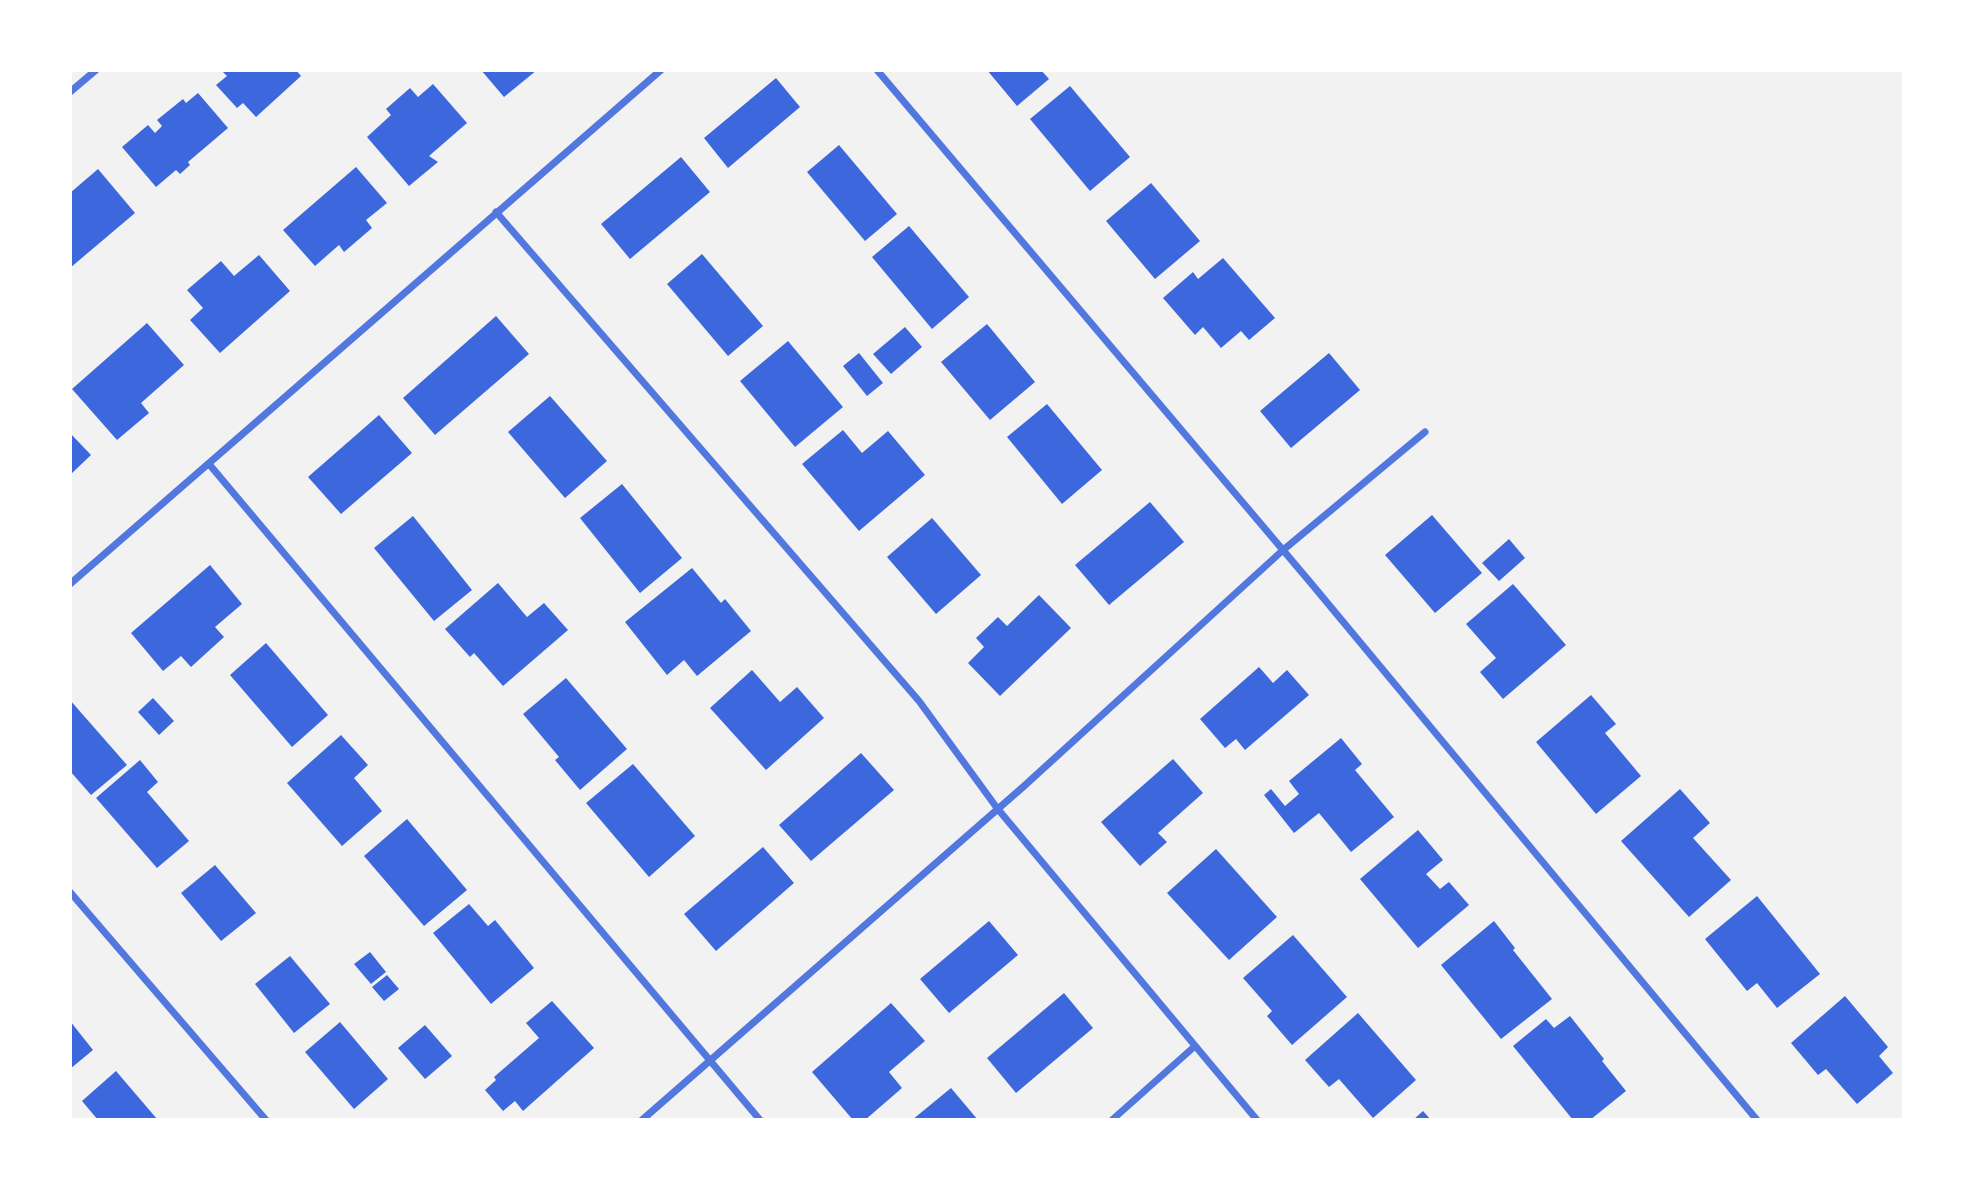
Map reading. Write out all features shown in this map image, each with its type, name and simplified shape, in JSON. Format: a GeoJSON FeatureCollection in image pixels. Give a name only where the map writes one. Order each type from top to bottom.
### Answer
{"type":"FeatureCollection","features":[{"type":"Feature","properties":{"kind":"street"},"geometry":{"type":"LineString","coordinates":[[70,92],[96,70]]}},
{"type":"Feature","properties":{"kind":"street"},"geometry":{"type":"LineString","coordinates":[[70,584],[661,70]]}},
{"type":"Feature","properties":{"kind":"street"},"geometry":{"type":"LineString","coordinates":[[877,70],[1757,1120]]}},
{"type":"Feature","properties":{"kind":"street"},"geometry":{"type":"LineString","coordinates":[[496,212],[919,701],[997,808],[1257,1120]]}},
{"type":"Feature","properties":{"kind":"street"},"geometry":{"type":"LineString","coordinates":[[642,1120],[997,808],[1282,551],[1425,432]]}},
{"type":"Feature","properties":{"kind":"street"},"geometry":{"type":"LineString","coordinates":[[209,464],[760,1120]]}},
{"type":"Feature","properties":{"kind":"street"},"geometry":{"type":"LineString","coordinates":[[70,892],[266,1120]]}},
{"type":"Feature","properties":{"kind":"street"},"geometry":{"type":"LineString","coordinates":[[1112,1120],[1195,1046]]}},
{"type":"Feature","properties":{"kind":"building"},"geometry":{"type":"Polygon","coordinates":[[[221,70],[296,70],[301,76],[256,117],[243,103],[237,108],[216,85],[227,76],[221,70]]]}},
{"type":"Feature","properties":{"kind":"building"},"geometry":{"type":"Polygon","coordinates":[[[481,70],[537,70],[504,97],[481,70]]]}},
{"type":"Feature","properties":{"kind":"building"},"geometry":{"type":"Polygon","coordinates":[[[987,70],[1041,70],[1049,79],[1017,106],[987,70]]]}},
{"type":"Feature","properties":{"kind":"building"},"geometry":{"type":"Polygon","coordinates":[[[776,78],[800,107],[728,168],[704,138],[776,78]]]}},
{"type":"Feature","properties":{"kind":"building"},"geometry":{"type":"Polygon","coordinates":[[[433,84],[467,123],[429,156],[438,162],[409,186],[367,137],[391,115],[386,109],[410,88],[418,97],[433,84]]]}},
{"type":"Feature","properties":{"kind":"building"},"geometry":{"type":"Polygon","coordinates":[[[1070,86],[1130,157],[1090,191],[1030,119],[1070,86]]]}},
{"type":"Feature","properties":{"kind":"building"},"geometry":{"type":"Polygon","coordinates":[[[198,93],[228,128],[188,162],[190,165],[180,174],[176,170],[156,187],[122,147],[148,125],[155,133],[162,126],[157,120],[183,99],[186,103],[198,93]]]}},
{"type":"Feature","properties":{"kind":"building"},"geometry":{"type":"Polygon","coordinates":[[[839,145],[897,214],[865,241],[807,172],[839,145]]]}},
{"type":"Feature","properties":{"kind":"building"},"geometry":{"type":"Polygon","coordinates":[[[681,157],[710,192],[630,259],[601,224],[681,157]]]}},
{"type":"Feature","properties":{"kind":"building"},"geometry":{"type":"Polygon","coordinates":[[[356,167],[387,203],[366,220],[372,228],[344,252],[339,245],[315,266],[283,230],[356,167]]]}},
{"type":"Feature","properties":{"kind":"building"},"geometry":{"type":"Polygon","coordinates":[[[98,169],[135,213],[70,268],[70,193],[98,169]]]}},
{"type":"Feature","properties":{"kind":"building"},"geometry":{"type":"Polygon","coordinates":[[[1151,183],[1200,241],[1155,279],[1106,221],[1151,183]]]}},
{"type":"Feature","properties":{"kind":"building"},"geometry":{"type":"Polygon","coordinates":[[[909,226],[969,297],[932,329],[872,257],[909,226]]]}},
{"type":"Feature","properties":{"kind":"building"},"geometry":{"type":"Polygon","coordinates":[[[702,254],[763,326],[728,356],[667,284],[702,254]]]}},
{"type":"Feature","properties":{"kind":"building"},"geometry":{"type":"Polygon","coordinates":[[[259,255],[290,291],[220,353],[190,320],[203,308],[187,290],[221,261],[234,276],[259,255]]]}},
{"type":"Feature","properties":{"kind":"building"},"geometry":{"type":"Polygon","coordinates":[[[1223,258],[1275,318],[1249,340],[1241,331],[1221,348],[1203,327],[1195,335],[1163,298],[1193,272],[1198,279],[1223,258]]]}},
{"type":"Feature","properties":{"kind":"building"},"geometry":{"type":"Polygon","coordinates":[[[496,316],[529,354],[435,435],[403,398],[496,316]]]}},
{"type":"Feature","properties":{"kind":"building"},"geometry":{"type":"Polygon","coordinates":[[[147,323],[184,365],[141,403],[149,413],[117,440],[72,389],[147,323]]]}},
{"type":"Feature","properties":{"kind":"building"},"geometry":{"type":"Polygon","coordinates":[[[987,324],[1035,382],[990,420],[941,362],[987,324]]]}},
{"type":"Feature","properties":{"kind":"building"},"geometry":{"type":"Polygon","coordinates":[[[905,327],[922,347],[891,374],[873,354],[905,327]]]}},
{"type":"Feature","properties":{"kind":"building"},"geometry":{"type":"Polygon","coordinates":[[[788,341],[843,407],[795,447],[740,381],[788,341]]]}},
{"type":"Feature","properties":{"kind":"building"},"geometry":{"type":"Polygon","coordinates":[[[859,353],[883,383],[867,396],[843,366],[859,353]]]}},
{"type":"Feature","properties":{"kind":"building"},"geometry":{"type":"Polygon","coordinates":[[[1329,353],[1360,390],[1291,448],[1260,411],[1329,353]]]}},
{"type":"Feature","properties":{"kind":"building"},"geometry":{"type":"Polygon","coordinates":[[[550,396],[607,461],[565,498],[508,432],[550,396]]]}},
{"type":"Feature","properties":{"kind":"building"},"geometry":{"type":"Polygon","coordinates":[[[1047,404],[1102,470],[1062,504],[1007,437],[1047,404]]]}},
{"type":"Feature","properties":{"kind":"building"},"geometry":{"type":"Polygon","coordinates":[[[379,415],[412,453],[341,514],[308,477],[379,415]]]}},
{"type":"Feature","properties":{"kind":"building"},"geometry":{"type":"Polygon","coordinates":[[[843,430],[862,453],[888,431],[925,475],[859,531],[802,464],[843,430]]]}},
{"type":"Feature","properties":{"kind":"building"},"geometry":{"type":"Polygon","coordinates":[[[70,433],[91,455],[70,475],[70,433]]]}},
{"type":"Feature","properties":{"kind":"building"},"geometry":{"type":"Polygon","coordinates":[[[622,484],[682,558],[640,593],[580,518],[622,484]]]}},
{"type":"Feature","properties":{"kind":"building"},"geometry":{"type":"Polygon","coordinates":[[[1150,502],[1184,542],[1109,605],[1075,565],[1150,502]]]}},
{"type":"Feature","properties":{"kind":"building"},"geometry":{"type":"Polygon","coordinates":[[[1432,515],[1482,573],[1435,613],[1385,555],[1432,515]]]}},
{"type":"Feature","properties":{"kind":"building"},"geometry":{"type":"Polygon","coordinates":[[[413,516],[472,590],[434,621],[374,548],[413,516]]]}},
{"type":"Feature","properties":{"kind":"building"},"geometry":{"type":"Polygon","coordinates":[[[932,518],[981,575],[936,614],[887,557],[932,518]]]}},
{"type":"Feature","properties":{"kind":"building"},"geometry":{"type":"Polygon","coordinates":[[[1509,539],[1525,558],[1499,581],[1482,563],[1509,539]]]}},
{"type":"Feature","properties":{"kind":"building"},"geometry":{"type":"Polygon","coordinates":[[[210,565],[242,604],[215,627],[224,637],[191,667],[181,656],[163,671],[131,633],[210,565]]]}},
{"type":"Feature","properties":{"kind":"building"},"geometry":{"type":"Polygon","coordinates":[[[692,568],[721,603],[725,599],[751,631],[697,676],[684,660],[667,675],[625,622],[692,568]]]}},
{"type":"Feature","properties":{"kind":"building"},"geometry":{"type":"Polygon","coordinates":[[[498,583],[527,617],[544,603],[568,630],[503,686],[474,653],[470,657],[445,629],[498,583]]]}},
{"type":"Feature","properties":{"kind":"building"},"geometry":{"type":"Polygon","coordinates":[[[1513,584],[1566,645],[1503,699],[1480,672],[1496,658],[1466,624],[1513,584]]]}},
{"type":"Feature","properties":{"kind":"building"},"geometry":{"type":"Polygon","coordinates":[[[1039,595],[1071,628],[1000,696],[968,663],[984,647],[976,638],[998,617],[1007,626],[1039,595]]]}},
{"type":"Feature","properties":{"kind":"building"},"geometry":{"type":"Polygon","coordinates":[[[266,643],[328,715],[292,747],[230,675],[266,643]]]}},
{"type":"Feature","properties":{"kind":"building"},"geometry":{"type":"Polygon","coordinates":[[[1259,667],[1273,683],[1287,670],[1309,695],[1245,750],[1236,739],[1225,748],[1200,719],[1259,667]]]}},
{"type":"Feature","properties":{"kind":"building"},"geometry":{"type":"Polygon","coordinates":[[[752,670],[780,702],[797,687],[824,718],[766,770],[710,708],[752,670]]]}},
{"type":"Feature","properties":{"kind":"building"},"geometry":{"type":"Polygon","coordinates":[[[566,678],[627,749],[580,790],[555,760],[559,757],[523,714],[566,678]]]}},
{"type":"Feature","properties":{"kind":"building"},"geometry":{"type":"Polygon","coordinates":[[[1591,695],[1616,724],[1605,733],[1641,776],[1596,814],[1536,742],[1591,695]]]}},
{"type":"Feature","properties":{"kind":"building"},"geometry":{"type":"Polygon","coordinates":[[[153,698],[174,721],[159,735],[138,712],[153,698]]]}},
{"type":"Feature","properties":{"kind":"building"},"geometry":{"type":"Polygon","coordinates":[[[70,700],[127,765],[91,795],[70,771],[70,700]]]}},
{"type":"Feature","properties":{"kind":"building"},"geometry":{"type":"Polygon","coordinates":[[[341,735],[368,765],[354,778],[382,811],[342,846],[287,783],[341,735]]]}},
{"type":"Feature","properties":{"kind":"building"},"geometry":{"type":"Polygon","coordinates":[[[1341,738],[1362,764],[1355,770],[1394,817],[1351,852],[1319,813],[1294,833],[1264,795],[1271,789],[1285,806],[1299,794],[1289,781],[1341,738]]]}},
{"type":"Feature","properties":{"kind":"building"},"geometry":{"type":"Polygon","coordinates":[[[861,753],[894,790],[811,861],[779,825],[861,753]]]}},
{"type":"Feature","properties":{"kind":"building"},"geometry":{"type":"Polygon","coordinates":[[[1173,759],[1203,793],[1158,833],[1167,842],[1140,866],[1101,822],[1173,759]]]}},
{"type":"Feature","properties":{"kind":"building"},"geometry":{"type":"Polygon","coordinates":[[[140,760],[158,782],[147,792],[189,841],[157,868],[96,798],[140,760]]]}},
{"type":"Feature","properties":{"kind":"building"},"geometry":{"type":"Polygon","coordinates":[[[633,764],[695,836],[649,877],[586,803],[633,764]]]}},
{"type":"Feature","properties":{"kind":"building"},"geometry":{"type":"Polygon","coordinates":[[[1680,789],[1710,823],[1693,838],[1731,880],[1689,917],[1621,841],[1680,789]]]}},
{"type":"Feature","properties":{"kind":"building"},"geometry":{"type":"Polygon","coordinates":[[[407,819],[467,890],[424,926],[364,856],[407,819]]]}},
{"type":"Feature","properties":{"kind":"building"},"geometry":{"type":"Polygon","coordinates":[[[1418,830],[1443,860],[1426,874],[1440,889],[1449,882],[1469,905],[1418,948],[1360,879],[1418,830]]]}},
{"type":"Feature","properties":{"kind":"building"},"geometry":{"type":"Polygon","coordinates":[[[763,847],[794,883],[716,951],[684,914],[763,847]]]}},
{"type":"Feature","properties":{"kind":"building"},"geometry":{"type":"Polygon","coordinates":[[[1216,849],[1277,917],[1229,960],[1167,893],[1216,849]]]}},
{"type":"Feature","properties":{"kind":"building"},"geometry":{"type":"Polygon","coordinates":[[[215,865],[256,913],[221,941],[181,893],[215,865]]]}},
{"type":"Feature","properties":{"kind":"building"},"geometry":{"type":"Polygon","coordinates":[[[1757,896],[1820,974],[1777,1008],[1757,983],[1747,991],[1705,939],[1757,896]]]}},
{"type":"Feature","properties":{"kind":"building"},"geometry":{"type":"Polygon","coordinates":[[[469,904],[488,926],[495,920],[534,968],[491,1004],[433,933],[469,904]]]}},
{"type":"Feature","properties":{"kind":"building"},"geometry":{"type":"Polygon","coordinates":[[[989,921],[1018,955],[949,1013],[920,979],[989,921]]]}},
{"type":"Feature","properties":{"kind":"building"},"geometry":{"type":"Polygon","coordinates":[[[1494,921],[1552,999],[1501,1039],[1441,965],[1494,921]]]}},
{"type":"Feature","properties":{"kind":"building"},"geometry":{"type":"Polygon","coordinates":[[[1293,935],[1347,997],[1292,1045],[1267,1016],[1272,1011],[1243,978],[1293,935]]]}},
{"type":"Feature","properties":{"kind":"building"},"geometry":{"type":"Polygon","coordinates":[[[370,952],[386,972],[371,984],[354,964],[370,952]]]}},
{"type":"Feature","properties":{"kind":"building"},"geometry":{"type":"Polygon","coordinates":[[[290,956],[330,1004],[294,1033],[255,984],[290,956]]]}},
{"type":"Feature","properties":{"kind":"building"},"geometry":{"type":"Polygon","coordinates":[[[387,975],[399,989],[384,1001],[372,987],[387,975]]]}},
{"type":"Feature","properties":{"kind":"building"},"geometry":{"type":"Polygon","coordinates":[[[1064,993],[1093,1028],[1016,1093],[987,1058],[1064,993]]]}},
{"type":"Feature","properties":{"kind":"building"},"geometry":{"type":"Polygon","coordinates":[[[1845,996],[1888,1047],[1879,1056],[1893,1073],[1857,1104],[1826,1069],[1818,1075],[1791,1043],[1845,996]]]}},
{"type":"Feature","properties":{"kind":"building"},"geometry":{"type":"Polygon","coordinates":[[[552,1001],[594,1048],[523,1111],[515,1101],[503,1111],[485,1090],[496,1080],[494,1077],[539,1038],[526,1023],[552,1001]]]}},
{"type":"Feature","properties":{"kind":"building"},"geometry":{"type":"Polygon","coordinates":[[[891,1003],[925,1041],[889,1072],[902,1088],[865,1120],[853,1120],[812,1072],[891,1003]]]}},
{"type":"Feature","properties":{"kind":"building"},"geometry":{"type":"Polygon","coordinates":[[[1358,1013],[1416,1080],[1373,1118],[1339,1079],[1329,1087],[1305,1060],[1358,1013]]]}},
{"type":"Feature","properties":{"kind":"building"},"geometry":{"type":"Polygon","coordinates":[[[1570,1016],[1626,1091],[1590,1120],[1573,1120],[1513,1046],[1546,1019],[1554,1028],[1570,1016]]]}},
{"type":"Feature","properties":{"kind":"building"},"geometry":{"type":"Polygon","coordinates":[[[70,1021],[93,1050],[70,1069],[70,1021]]]}},
{"type":"Feature","properties":{"kind":"building"},"geometry":{"type":"Polygon","coordinates":[[[340,1022],[388,1079],[354,1109],[305,1052],[340,1022]]]}},
{"type":"Feature","properties":{"kind":"building"},"geometry":{"type":"Polygon","coordinates":[[[425,1025],[452,1056],[425,1079],[398,1048],[425,1025]]]}},
{"type":"Feature","properties":{"kind":"building"},"geometry":{"type":"Polygon","coordinates":[[[116,1071],[156,1120],[98,1120],[82,1101],[116,1071]]]}},
{"type":"Feature","properties":{"kind":"building"},"geometry":{"type":"Polygon","coordinates":[[[951,1088],[978,1120],[912,1120],[951,1088]]]}},
{"type":"Feature","properties":{"kind":"building"},"geometry":{"type":"Polygon","coordinates":[[[1423,1111],[1431,1120],[1413,1120],[1423,1111]]]}}]}
